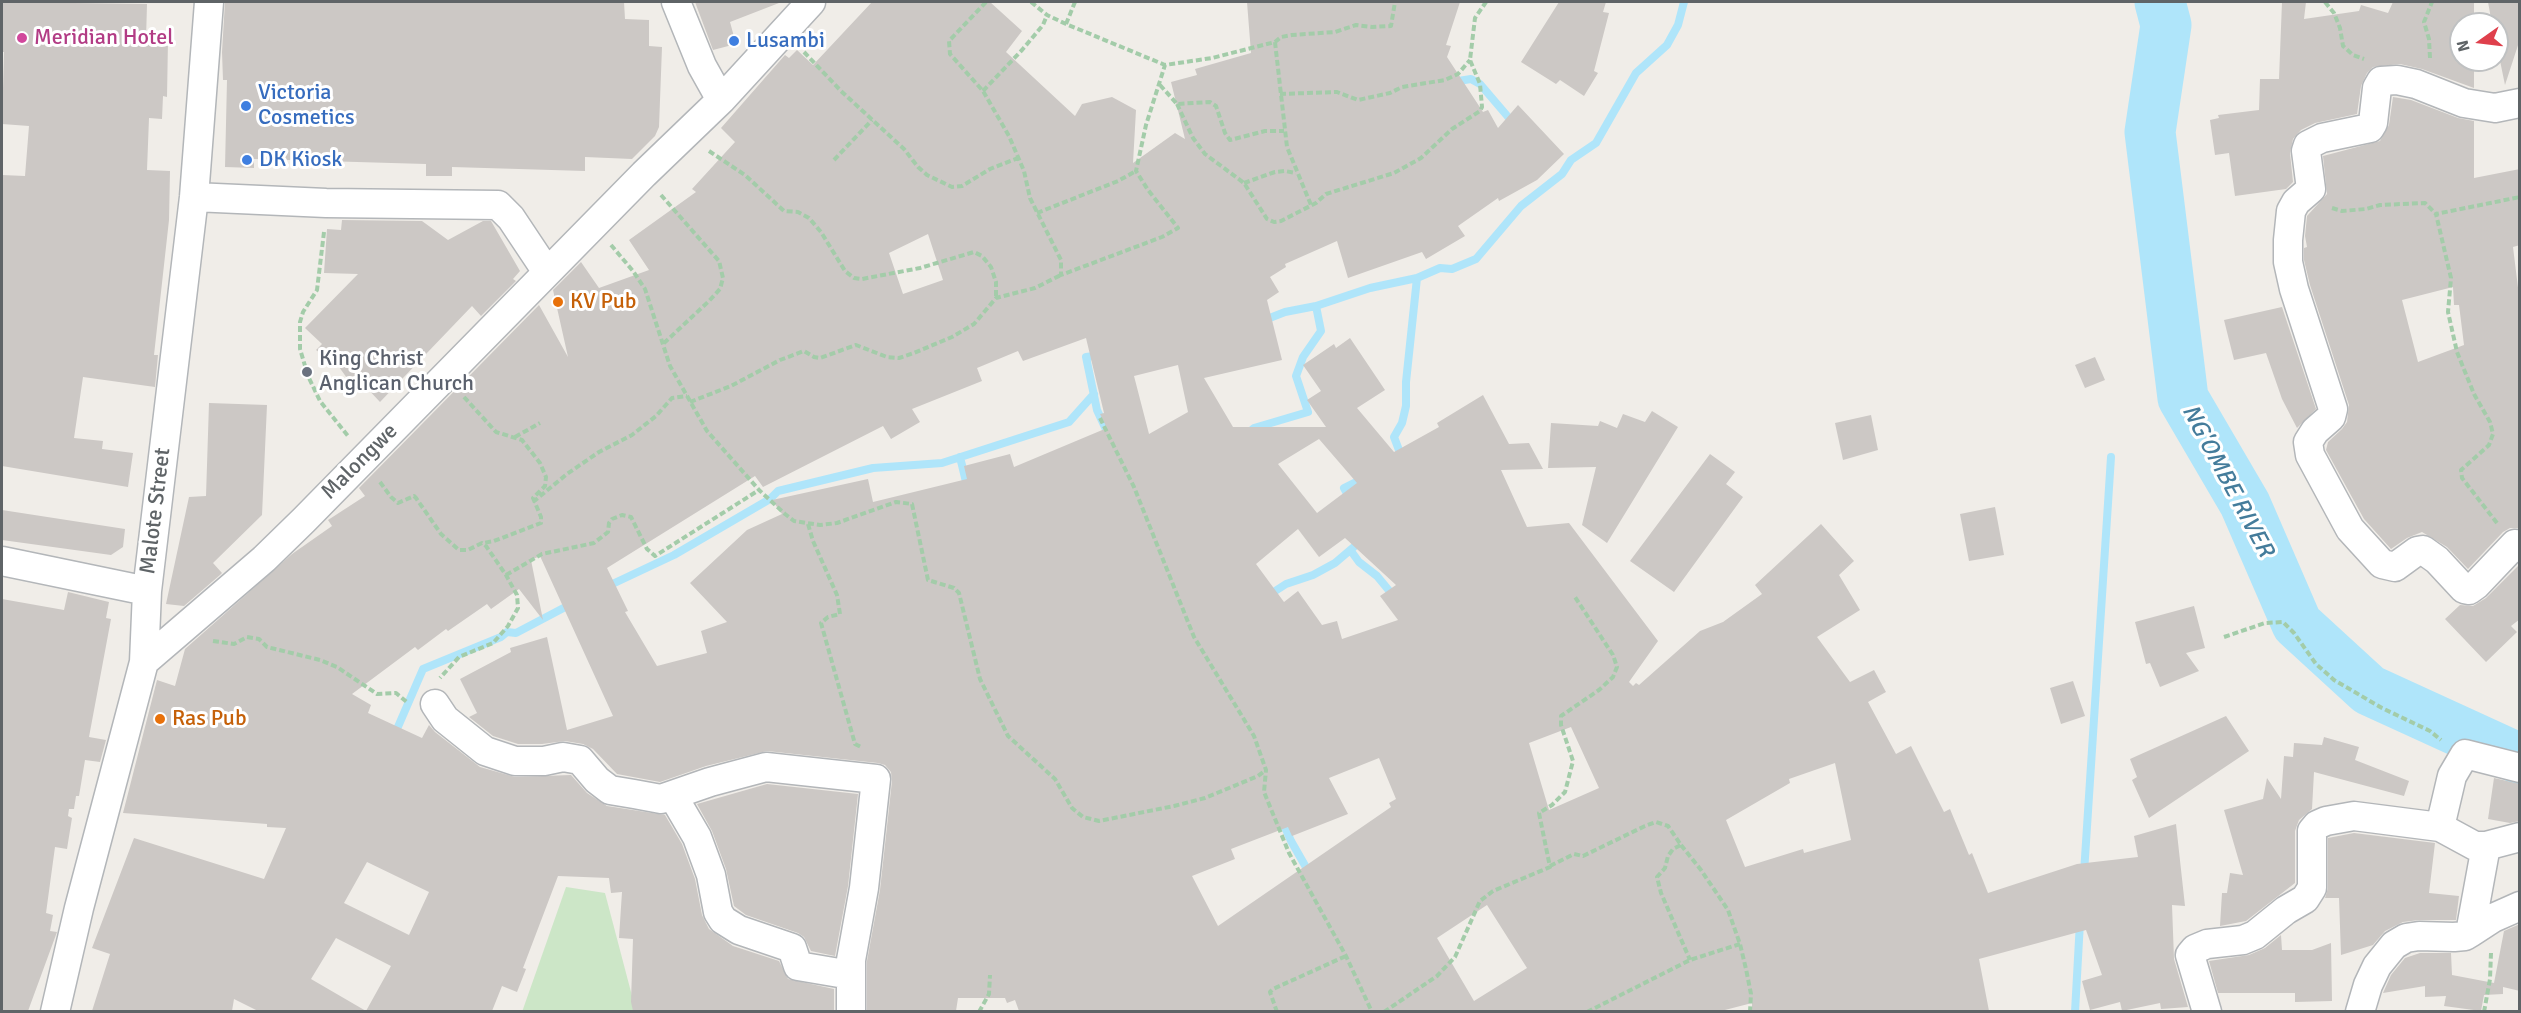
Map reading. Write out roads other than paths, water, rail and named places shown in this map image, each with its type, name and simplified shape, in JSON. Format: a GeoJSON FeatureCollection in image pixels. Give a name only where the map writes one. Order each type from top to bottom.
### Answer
{"type":"FeatureCollection","features":[{"type":"Feature","properties":{"kind":"street","name":"Malote Street"},"geometry":{"type":"LineString","coordinates":[[55,1011],[144,662],[147,591],[194,197],[209,2]]}},
{"type":"Feature","properties":{"kind":"street"},"geometry":{"type":"LineString","coordinates":[[676,2],[702,66],[721,100]]}},
{"type":"Feature","properties":{"kind":"street","name":"Malongwe"},"geometry":{"type":"LineString","coordinates":[[144,662],[264,559],[644,174],[721,100],[812,2]]}},
{"type":"Feature","properties":{"kind":"street"},"geometry":{"type":"LineString","coordinates":[[2518,546],[2469,590],[2457,584],[2437,560],[2423,550],[2417,551],[2395,567],[2382,564],[2350,529],[2310,455],[2308,442],[2315,431],[2331,417],[2333,409],[2294,289],[2288,262],[2289,223],[2296,202],[2311,189],[2306,151],[2308,145],[2322,138],[2370,128],[2373,123],[2377,88],[2380,81],[2397,80],[2423,86],[2464,103],[2478,106],[2495,108],[2520,103]]}},
{"type":"Feature","properties":{"kind":"street"},"geometry":{"type":"LineString","coordinates":[[194,197],[326,203],[498,205],[512,218],[547,272]]}},
{"type":"Feature","properties":{"kind":"street"},"geometry":{"type":"LineString","coordinates":[[2,561],[147,591]]}},
{"type":"Feature","properties":{"kind":"street"},"geometry":{"type":"LineString","coordinates":[[435,704],[445,719],[485,751],[515,761],[544,761],[563,757],[580,760],[597,780],[610,790],[661,799],[710,782],[766,767],[876,779],[864,888],[851,960],[851,1011]]}},
{"type":"Feature","properties":{"kind":"street"},"geometry":{"type":"LineString","coordinates":[[2440,828],[2452,776],[2465,754],[2520,768]]}},
{"type":"Feature","properties":{"kind":"street"},"geometry":{"type":"LineString","coordinates":[[673,796],[696,837],[711,875],[718,912],[723,920],[739,930],[792,948],[798,966],[851,975]]}},
{"type":"Feature","properties":{"kind":"street"},"geometry":{"type":"LineString","coordinates":[[2207,1011],[2190,955],[2195,949],[2207,944],[2243,940],[2255,935],[2286,910],[2305,899],[2312,888],[2312,831],[2317,825],[2354,816],[2440,828],[2475,846],[2486,846],[2520,837]]}},
{"type":"Feature","properties":{"kind":"street"},"geometry":{"type":"LineString","coordinates":[[2482,925],[2486,846]]}},
{"type":"Feature","properties":{"kind":"street"},"geometry":{"type":"LineString","coordinates":[[2360,1011],[2368,985],[2378,966],[2394,945],[2406,938],[2419,936],[2465,936],[2520,906]]}},
{"type":"Feature","properties":{"kind":"waterway"},"geometry":{"type":"LineString","coordinates":[[1262,321],[1285,312],[1316,306],[1370,288],[1417,278],[1440,268],[1452,269],[1476,259],[1521,206],[1562,174],[1571,160],[1596,143],[1636,73],[1667,45],[1678,25],[1684,2]]}},
{"type":"Feature","properties":{"kind":"waterway","name":"NG'OMBE RIVER"},"geometry":{"type":"LineString","coordinates":[[2160,2],[2166,25],[2150,132],[2183,398],[2245,504],[2297,624],[2369,690],[2520,759]]}},
{"type":"Feature","properties":{"kind":"waterway"},"geometry":{"type":"LineString","coordinates":[[1452,82],[1471,79],[1480,84],[1515,125]]}},
{"type":"Feature","properties":{"kind":"waterway"},"geometry":{"type":"LineString","coordinates":[[1400,458],[1402,458],[1394,437],[1402,423],[1406,406],[1406,382],[1417,278]]}},
{"type":"Feature","properties":{"kind":"waterway"},"geometry":{"type":"LineString","coordinates":[[1249,432],[1254,428],[1308,412],[1296,376],[1303,357],[1321,331],[1316,306]]}},
{"type":"Feature","properties":{"kind":"waterway"},"geometry":{"type":"LineString","coordinates":[[1101,355],[1086,357],[1097,410],[1110,438]]}},
{"type":"Feature","properties":{"kind":"waterway"},"geometry":{"type":"LineString","coordinates":[[606,587],[674,555],[770,499],[778,491],[873,468],[942,463],[1069,422],[1094,394]]}},
{"type":"Feature","properties":{"kind":"waterway"},"geometry":{"type":"LineString","coordinates":[[960,457],[968,490]]}},
{"type":"Feature","properties":{"kind":"waterway"},"geometry":{"type":"LineString","coordinates":[[2084,873],[2111,457]]}},
{"type":"Feature","properties":{"kind":"waterway"},"geometry":{"type":"LineString","coordinates":[[1351,501],[1344,488],[1366,477]]}},
{"type":"Feature","properties":{"kind":"waterway"},"geometry":{"type":"LineString","coordinates":[[1266,597],[1286,584],[1313,575],[1335,563],[1362,540]]}},
{"type":"Feature","properties":{"kind":"waterway"},"geometry":{"type":"LineString","coordinates":[[1351,551],[1359,562],[1377,576],[1396,599]]}},
{"type":"Feature","properties":{"kind":"waterway"},"geometry":{"type":"LineString","coordinates":[[394,736],[423,669],[501,637],[507,632],[516,633],[573,603]]}},
{"type":"Feature","properties":{"kind":"waterway"},"geometry":{"type":"LineString","coordinates":[[1281,818],[1311,876]]}},
{"type":"Feature","properties":{"kind":"waterway"},"geometry":{"type":"LineString","coordinates":[[2075,1012],[2080,922]]}},
{"type":"Feature","properties":{"kind":"place","name":"Meridian Hotel"},"geometry":{"type":"Point","coordinates":[22,38]}},
{"type":"Feature","properties":{"kind":"place","name":"Lusambi"},"geometry":{"type":"Point","coordinates":[734,41]}},
{"type":"Feature","properties":{"kind":"place","name":"Victoria Cosmetics"},"geometry":{"type":"Point","coordinates":[246,106]}},
{"type":"Feature","properties":{"kind":"place","name":"DK Kiosk"},"geometry":{"type":"Point","coordinates":[247,160]}},
{"type":"Feature","properties":{"kind":"place","name":"KV Pub"},"geometry":{"type":"Point","coordinates":[558,302]}},
{"type":"Feature","properties":{"kind":"place","name":"King Christ Anglican Church"},"geometry":{"type":"Point","coordinates":[307,372]}},
{"type":"Feature","properties":{"kind":"place","name":"Ras Pub"},"geometry":{"type":"Point","coordinates":[160,719]}}]}
